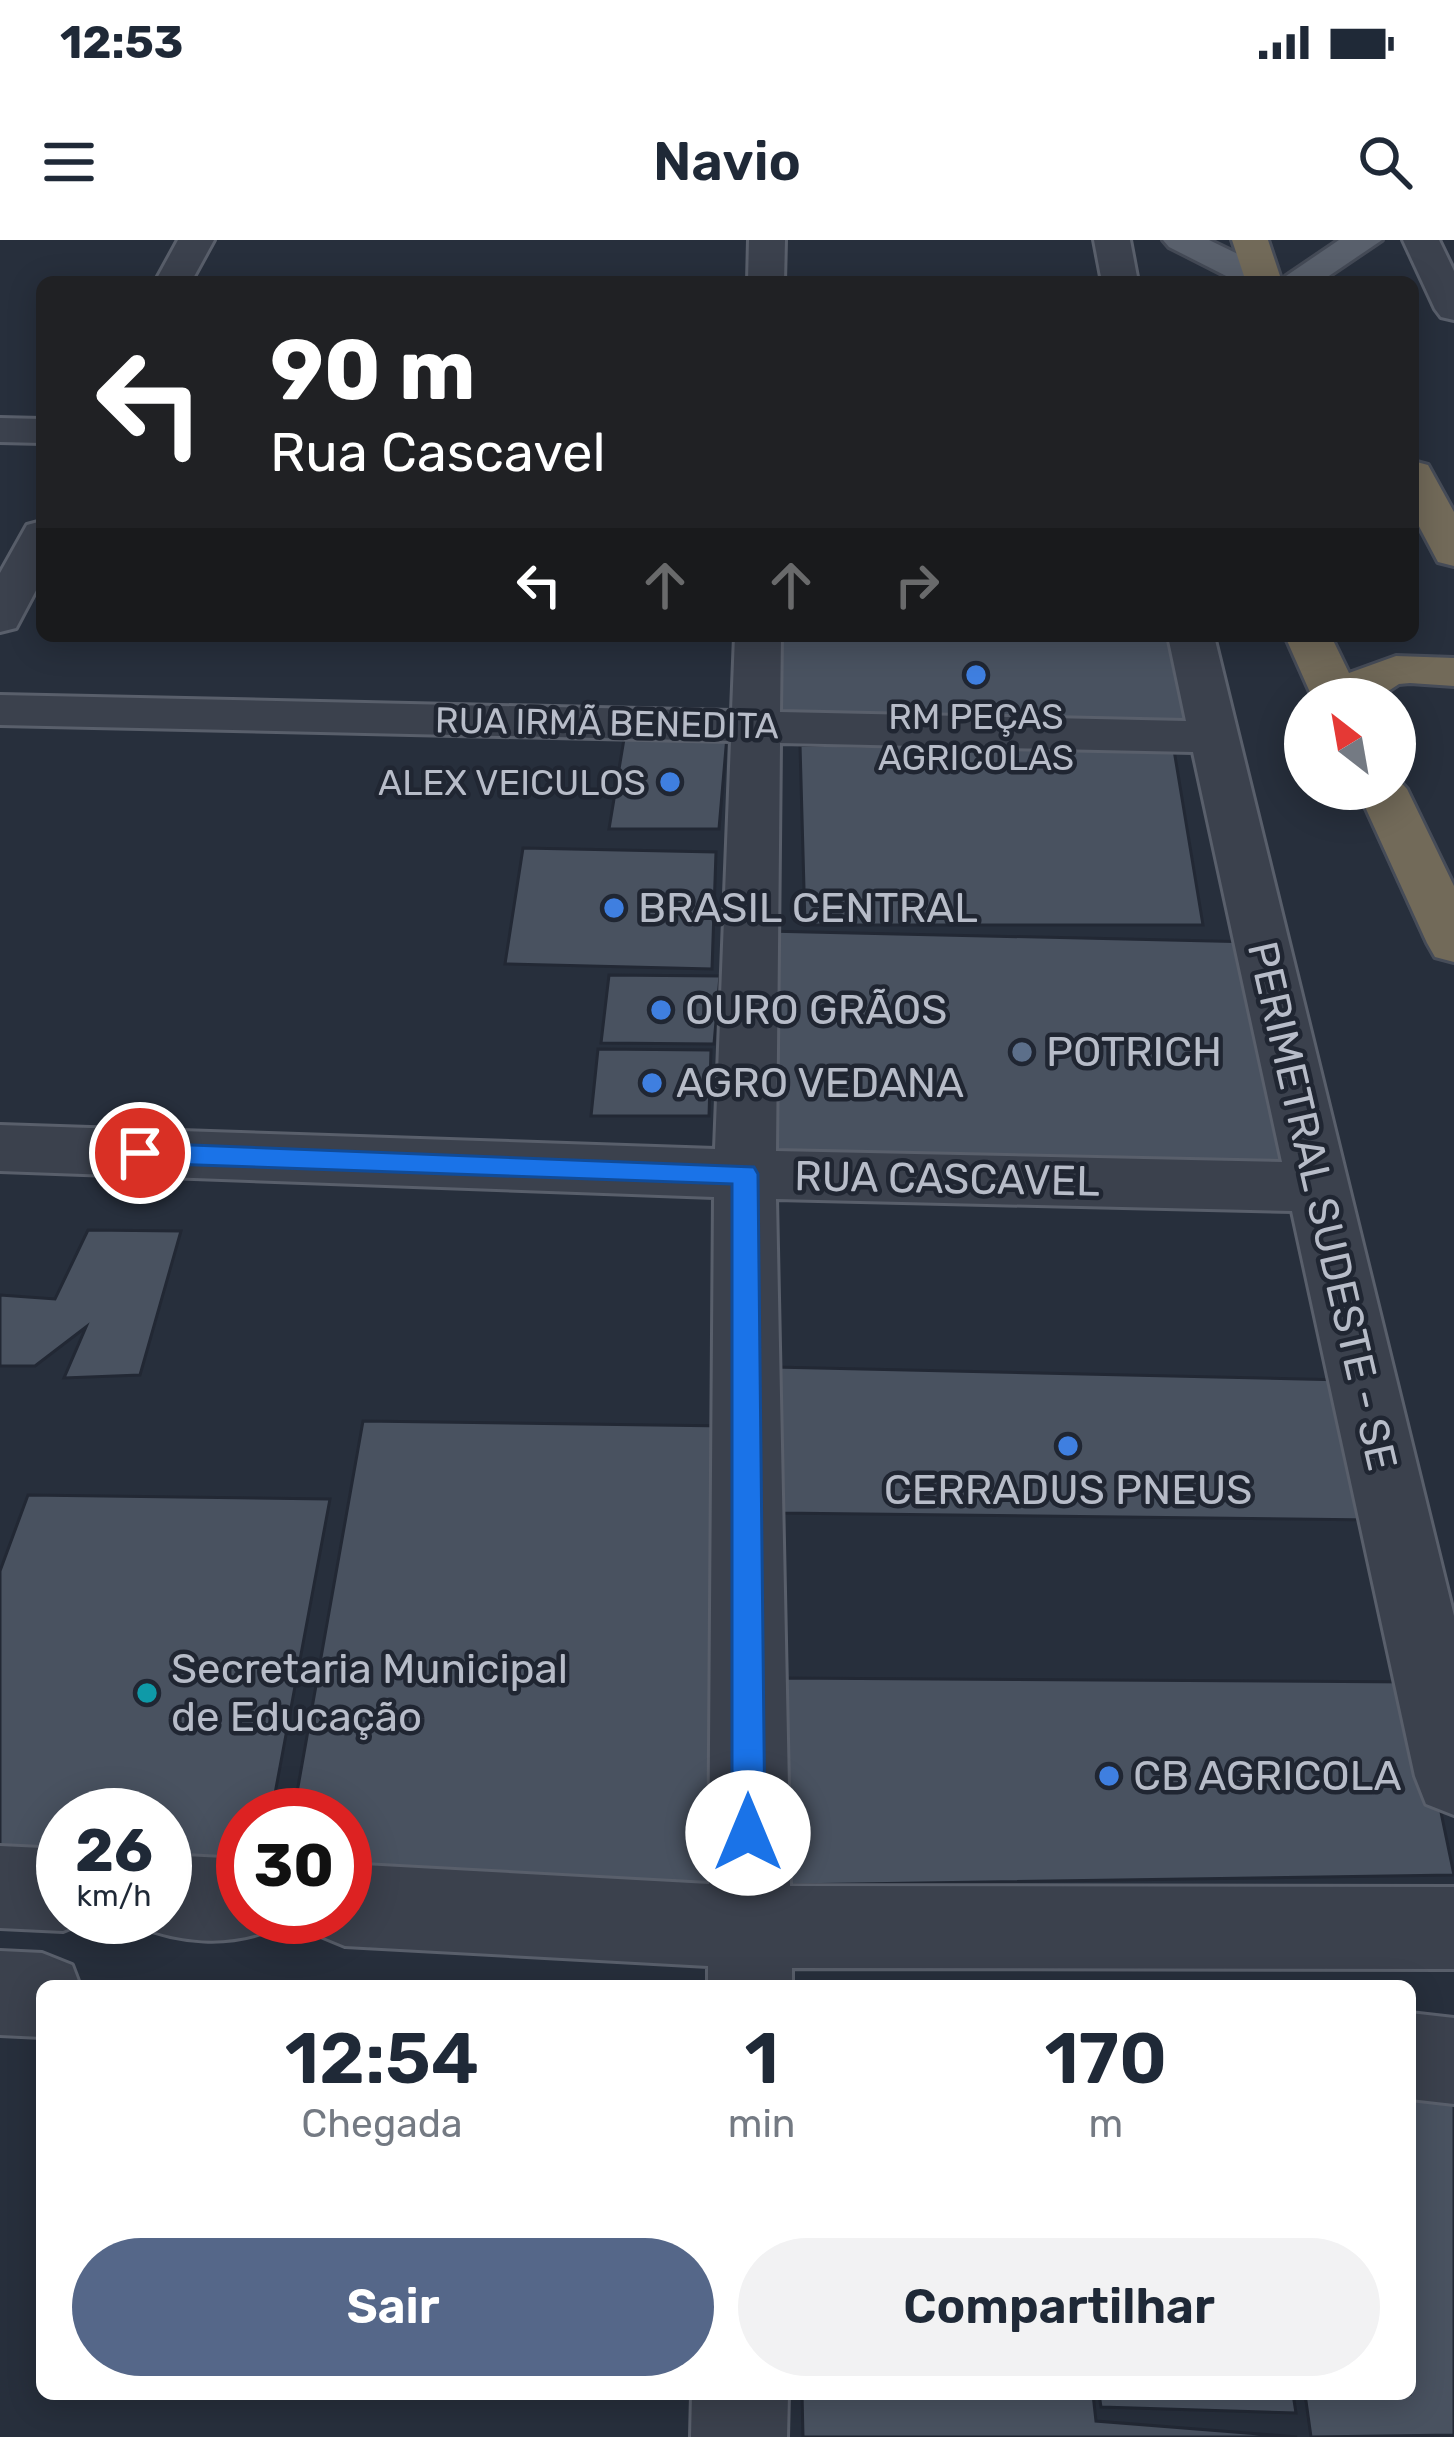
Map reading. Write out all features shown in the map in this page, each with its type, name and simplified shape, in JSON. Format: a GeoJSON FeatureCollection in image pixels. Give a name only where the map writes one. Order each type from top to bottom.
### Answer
{"type":"FeatureCollection","features":[{"type":"Feature","properties":{"kind":"highway"},"geometry":{"type":"LineString","coordinates":[[1250,240],[1262,276]]}},
{"type":"Feature","properties":{"kind":"highway"},"geometry":{"type":"LineString","coordinates":[[1419,486],[1450,548],[1419,574]]}},
{"type":"Feature","properties":{"kind":"highway"},"geometry":{"type":"LineString","coordinates":[[1311,642],[1327,678]]}},
{"type":"Feature","properties":{"kind":"highway"},"geometry":{"type":"LineString","coordinates":[[1368,678],[1396,669],[1454,672]]}},
{"type":"Feature","properties":{"kind":"highway"},"geometry":{"type":"LineString","coordinates":[[1392,810],[1454,943]]}},
{"type":"Feature","properties":{"kind":"main road"},"geometry":{"type":"LineString","coordinates":[[1181,240],[1254,276]]}},
{"type":"Feature","properties":{"kind":"main road"},"geometry":{"type":"LineString","coordinates":[[1303,266],[1364,240]]}},
{"type":"Feature","properties":{"kind":"street"},"geometry":{"type":"LineString","coordinates":[[176,276],[196,240]]}},
{"type":"Feature","properties":{"kind":"street"},"geometry":{"type":"LineString","coordinates":[[766,276],[767,240]]}},
{"type":"Feature","properties":{"kind":"street"},"geometry":{"type":"LineString","coordinates":[[1112,240],[1119,276]]}},
{"type":"Feature","properties":{"kind":"street"},"geometry":{"type":"LineString","coordinates":[[1420,240],[1454,310]]}},
{"type":"Feature","properties":{"kind":"street"},"geometry":{"type":"LineString","coordinates":[[0,430],[36,431]]}},
{"type":"Feature","properties":{"kind":"street"},"geometry":{"type":"LineString","coordinates":[[0,618],[36,546]]}},
{"type":"Feature","properties":{"kind":"street"},"geometry":{"type":"LineString","coordinates":[[749,1956],[745,1174],[758,642]]}},
{"type":"Feature","properties":{"kind":"street","name":"PERIMETRAL SUDESTE - SE"},"geometry":{"type":"LineString","coordinates":[[1192,642],[1454,1776]]}},
{"type":"Feature","properties":{"kind":"street","name":"RUA IRMÃ BENEDITA"},"geometry":{"type":"LineString","coordinates":[[0,710],[1214,737]]}},
{"type":"Feature","properties":{"kind":"street","name":"RUA CASCAVEL"},"geometry":{"type":"LineString","coordinates":[[0,1148],[745,1174],[1318,1187]]}},
{"type":"Feature","properties":{"kind":"street"},"geometry":{"type":"LineString","coordinates":[[0,1887],[36,1889]]}},
{"type":"Feature","properties":{"kind":"street"},"geometry":{"type":"LineString","coordinates":[[372,1908],[749,1956],[1454,1928]]}},
{"type":"Feature","properties":{"kind":"street"},"geometry":{"type":"LineString","coordinates":[[0,1993],[36,1995]]}},
{"type":"Feature","properties":{"kind":"street"},"geometry":{"type":"LineString","coordinates":[[1416,2057],[1454,2061]]}},
{"type":"Feature","properties":{"kind":"street"},"geometry":{"type":"LineString","coordinates":[[739,2437],[740,2400]]}},
{"type":"Feature","properties":{"kind":"building","name":"RM PEÇAS AGRICOLAS"},"geometry":{"type":"Polygon","coordinates":[[[768,642],[1178,642],[1195,723],[763,714],[768,642]]]}},
{"type":"Feature","properties":{"kind":"building","name":"ALEX VEICULOS"},"geometry":{"type":"Polygon","coordinates":[[[625,733],[727,736],[719,829],[609,829],[625,733]]]}},
{"type":"Feature","properties":{"kind":"building"},"geometry":{"type":"Polygon","coordinates":[[[800,745],[1174,750],[1203,925],[805,925],[800,745]]]}},
{"type":"Feature","properties":{"kind":"building","name":"BRASIL CENTRAL"},"geometry":{"type":"Polygon","coordinates":[[[523,848],[716,852],[712,969],[505,964],[523,848]]]}},
{"type":"Feature","properties":{"kind":"building","name":"POTRICH"},"geometry":{"type":"Polygon","coordinates":[[[765,931],[1256,942],[1302,1169],[767,1161],[765,931]]]}},
{"type":"Feature","properties":{"kind":"building","name":"OURO GRÃOS"},"geometry":{"type":"Polygon","coordinates":[[[609,975],[720,976],[714,1044],[601,1043],[609,975]]]}},
{"type":"Feature","properties":{"kind":"building","name":"AGRO VEDANA"},"geometry":{"type":"Polygon","coordinates":[[[598,1049],[711,1050],[709,1116],[591,1116],[598,1049]]]}},
{"type":"Feature","properties":{"kind":"building"},"geometry":{"type":"Polygon","coordinates":[[[88,1230],[181,1231],[140,1375],[64,1378],[86,1327],[35,1366],[0,1366],[0,1295],[55,1299],[88,1230]]]}},
{"type":"Feature","properties":{"kind":"building","name":"CERRADUS PNEUS"},"geometry":{"type":"Polygon","coordinates":[[[773,1367],[1346,1380],[1375,1520],[778,1513],[773,1367]]]}},
{"type":"Feature","properties":{"kind":"building"},"geometry":{"type":"Polygon","coordinates":[[[363,1421],[727,1426],[716,1884],[372,1874],[372,1788],[298,1788],[363,1421]]]}},
{"type":"Feature","properties":{"kind":"building","name":"Secretaria Municipal de Educação"},"geometry":{"type":"Polygon","coordinates":[[[28,1495],[330,1499],[276,1788],[216,1788],[216,1860],[192,1860],[192,1788],[36,1788],[36,1860],[0,1860],[0,1571],[28,1495]]]}},
{"type":"Feature","properties":{"kind":"building","name":"CB AGRICOLA"},"geometry":{"type":"Polygon","coordinates":[[[780,1678],[1414,1682],[1454,1875],[789,1885],[780,1678]]]}},
{"type":"Feature","properties":{"kind":"building"},"geometry":{"type":"Polygon","coordinates":[[[1416,2089],[1454,2090],[1454,2435],[1311,2437],[1306,2400],[1416,2400],[1416,2089]]]}},
{"type":"Feature","properties":{"kind":"building"},"geometry":{"type":"Polygon","coordinates":[[[802,2400],[1094,2400],[1096,2421],[1297,2437],[803,2437],[802,2400]]]}},
{"type":"Feature","properties":{"kind":"building"},"geometry":{"type":"Polygon","coordinates":[[[1100,2400],[1294,2400],[1296,2413],[1101,2407],[1100,2400]]]}},
{"type":"Feature","properties":{"kind":"place","name":"RM PEÇAS AGRICOLAS"},"geometry":{"type":"Point","coordinates":[976,675]}},
{"type":"Feature","properties":{"kind":"place","name":"ALEX VEICULOS"},"geometry":{"type":"Point","coordinates":[670,782]}},
{"type":"Feature","properties":{"kind":"place","name":"BRASIL CENTRAL"},"geometry":{"type":"Point","coordinates":[614,908]}},
{"type":"Feature","properties":{"kind":"place","name":"OURO GRÃOS"},"geometry":{"type":"Point","coordinates":[661,1010]}},
{"type":"Feature","properties":{"kind":"place","name":"POTRICH"},"geometry":{"type":"Point","coordinates":[1022,1052]}},
{"type":"Feature","properties":{"kind":"place","name":"AGRO VEDANA"},"geometry":{"type":"Point","coordinates":[652,1083]}},
{"type":"Feature","properties":{"kind":"place","name":"CERRADUS PNEUS"},"geometry":{"type":"Point","coordinates":[1068,1446]}},
{"type":"Feature","properties":{"kind":"place","name":"Secretaria Municipal de Educação"},"geometry":{"type":"Point","coordinates":[147,1693]}},
{"type":"Feature","properties":{"kind":"place","name":"CB AGRICOLA"},"geometry":{"type":"Point","coordinates":[1109,1776]}},
{"type":"Feature","properties":{"kind":"route"},"geometry":{"type":"LineString","coordinates":[[140,1153],[745,1174],[748,1833]]}}]}
